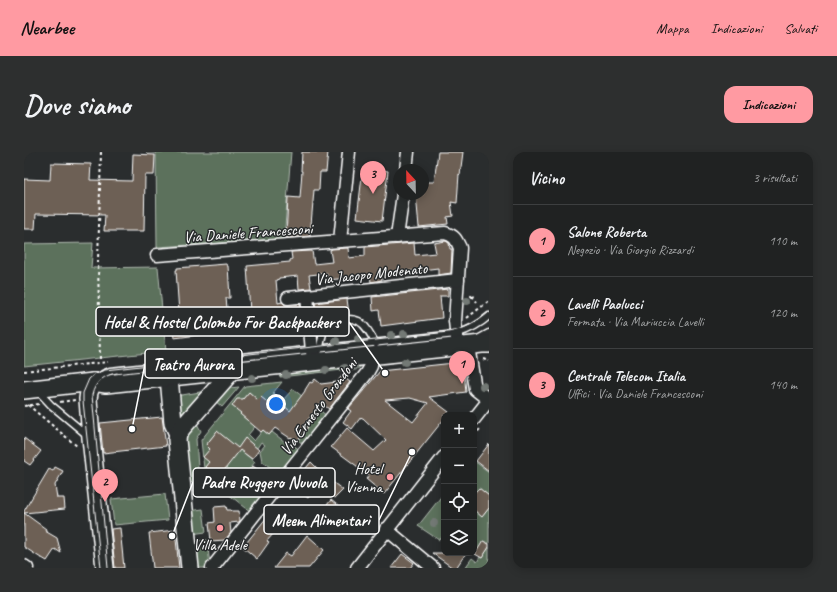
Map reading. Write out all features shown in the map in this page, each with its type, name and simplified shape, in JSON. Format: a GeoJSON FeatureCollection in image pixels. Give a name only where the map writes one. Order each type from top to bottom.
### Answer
{"type":"FeatureCollection","features":[{"type":"Feature","properties":{"kind":"street"},"geometry":{"type":"LineString","coordinates":[[340,242],[349,152]]}},
{"type":"Feature","properties":{"kind":"street"},"geometry":{"type":"LineString","coordinates":[[407,164],[408,152]]}},
{"type":"Feature","properties":{"kind":"street"},"geometry":{"type":"LineString","coordinates":[[397,237],[402,200]]}},
{"type":"Feature","properties":{"kind":"street","name":"Via Daniele Francesconi"},"geometry":{"type":"LineString","coordinates":[[157,255],[445,233],[453,235],[460,248],[455,321],[476,341],[475,389],[489,400]]}},
{"type":"Feature","properties":{"kind":"street","name":"Via Jacopo Modenato"},"geometry":{"type":"LineString","coordinates":[[288,298],[458,280]]}},
{"type":"Feature","properties":{"kind":"street"},"geometry":{"type":"LineString","coordinates":[[307,296],[315,355]]}},
{"type":"Feature","properties":{"kind":"street"},"geometry":{"type":"LineString","coordinates":[[29,394],[93,382],[106,384],[232,371],[315,355],[376,351],[476,341]]}},
{"type":"Feature","properties":{"kind":"street","name":"Via Ernesto Grondoni"},"geometry":{"type":"LineString","coordinates":[[212,568],[367,373],[376,351]]}},
{"type":"Feature","properties":{"kind":"street"},"geometry":{"type":"LineString","coordinates":[[190,568],[177,449],[178,434],[232,371]]}},
{"type":"Feature","properties":{"kind":"street"},"geometry":{"type":"LineString","coordinates":[[169,377],[173,423],[178,434]]}},
{"type":"Feature","properties":{"kind":"street"},"geometry":{"type":"LineString","coordinates":[[93,382],[88,396],[85,444],[106,568]]}},
{"type":"Feature","properties":{"kind":"street"},"geometry":{"type":"LineString","coordinates":[[477,415],[489,400]]}},
{"type":"Feature","properties":{"kind":"street"},"geometry":{"type":"LineString","coordinates":[[357,568],[441,461]]}},
{"type":"Feature","properties":{"kind":"street"},"geometry":{"type":"LineString","coordinates":[[386,530],[433,568]]}},
{"type":"Feature","properties":{"kind":"lane"},"geometry":{"type":"LineString","coordinates":[[476,341],[482,322],[489,316]]}},
{"type":"Feature","properties":{"kind":"lane"},"geometry":{"type":"LineString","coordinates":[[93,382],[98,377],[110,371],[315,355],[329,322],[352,318],[358,320],[368,329],[376,351]]}},
{"type":"Feature","properties":{"kind":"lane"},"geometry":{"type":"LineString","coordinates":[[29,394],[49,403],[85,444]]}},
{"type":"Feature","properties":{"kind":"path"},"geometry":{"type":"LineString","coordinates":[[100,359],[98,262],[101,152]]}},
{"type":"Feature","properties":{"kind":"path"},"geometry":{"type":"LineString","coordinates":[[473,297],[478,302]]}},
{"type":"Feature","properties":{"kind":"path"},"geometry":{"type":"LineString","coordinates":[[466,320],[489,301]]}},
{"type":"Feature","properties":{"kind":"path"},"geometry":{"type":"LineString","coordinates":[[29,394],[76,445],[85,444]]}},
{"type":"Feature","properties":{"kind":"green space"},"geometry":{"type":"Polygon","coordinates":[[[146,152],[291,152],[284,239],[157,247],[156,153],[146,152]]]}},
{"type":"Feature","properties":{"kind":"green space"},"geometry":{"type":"Polygon","coordinates":[[[93,243],[91,268],[158,267],[166,351],[24,366],[24,244],[93,243]]]}},
{"type":"Feature","properties":{"kind":"green space"},"geometry":{"type":"Polygon","coordinates":[[[360,365],[360,368],[280,377],[280,373],[360,365]]]}},
{"type":"Feature","properties":{"kind":"green space"},"geometry":{"type":"Polygon","coordinates":[[[282,382],[273,393],[282,401],[293,389],[327,416],[304,445],[298,440],[308,427],[304,425],[314,411],[299,400],[290,411],[277,400],[248,435],[254,441],[263,430],[269,435],[272,432],[289,445],[290,443],[300,450],[280,475],[262,461],[260,451],[265,445],[261,442],[257,448],[254,446],[245,454],[255,462],[240,481],[243,483],[240,488],[245,492],[251,486],[256,490],[267,477],[274,482],[251,512],[218,486],[206,488],[201,440],[245,386],[282,382]],[[249,392],[242,400],[240,414],[247,420],[266,401],[261,397],[258,400],[249,392]],[[217,431],[206,445],[210,449],[209,462],[205,468],[218,478],[217,431]]]}},
{"type":"Feature","properties":{"kind":"green space"},"geometry":{"type":"Polygon","coordinates":[[[239,387],[222,407],[213,399],[221,389],[239,387]]]}},
{"type":"Feature","properties":{"kind":"green space"},"geometry":{"type":"Polygon","coordinates":[[[206,391],[179,422],[176,396],[206,391]]]}},
{"type":"Feature","properties":{"kind":"green space"},"geometry":{"type":"Polygon","coordinates":[[[195,420],[201,431],[196,439],[199,482],[186,483],[184,433],[195,420]]]}},
{"type":"Feature","properties":{"kind":"green space"},"geometry":{"type":"Polygon","coordinates":[[[477,463],[489,472],[489,496],[479,488],[477,490],[477,463]]]}},
{"type":"Feature","properties":{"kind":"green space"},"geometry":{"type":"Polygon","coordinates":[[[165,494],[168,520],[114,525],[111,499],[165,494]]]}},
{"type":"Feature","properties":{"kind":"green space"},"geometry":{"type":"Polygon","coordinates":[[[441,497],[441,538],[439,540],[418,526],[441,497]]]}},
{"type":"Feature","properties":{"kind":"green space"},"geometry":{"type":"Polygon","coordinates":[[[489,508],[489,544],[483,541],[478,550],[477,513],[482,517],[489,508]]]}},
{"type":"Feature","properties":{"kind":"green space"},"geometry":{"type":"Polygon","coordinates":[[[203,509],[206,532],[191,534],[189,511],[203,509]]]}},
{"type":"Feature","properties":{"kind":"green space"},"geometry":{"type":"Polygon","coordinates":[[[207,540],[210,565],[208,568],[195,568],[192,542],[207,540]]]}},
{"type":"Feature","properties":{"kind":"green space"},"geometry":{"type":"Polygon","coordinates":[[[489,547],[489,560],[487,568],[465,568],[472,558],[477,562],[480,557],[482,558],[489,547]]]}},
{"type":"Feature","properties":{"kind":"building"},"geometry":{"type":"Polygon","coordinates":[[[302,152],[328,152],[326,172],[320,172],[319,190],[314,190],[310,236],[286,238],[288,197],[300,198],[302,152]]]}},
{"type":"Feature","properties":{"kind":"building"},"geometry":{"type":"Polygon","coordinates":[[[438,152],[463,152],[460,175],[459,174],[457,203],[451,202],[453,216],[447,217],[448,224],[419,227],[417,200],[429,200],[429,182],[434,182],[438,152]]]}},
{"type":"Feature","properties":{"kind":"building"},"geometry":{"type":"Polygon","coordinates":[[[133,154],[155,155],[154,175],[145,175],[144,231],[104,231],[105,215],[36,214],[35,229],[24,229],[24,179],[50,180],[51,163],[91,164],[90,180],[132,181],[133,154]]]}},
{"type":"Feature","properties":{"kind":"building"},"geometry":{"type":"Polygon","coordinates":[[[370,166],[381,167],[381,170],[388,171],[382,221],[357,218],[363,168],[370,169],[370,166]]]}},
{"type":"Feature","properties":{"kind":"building"},"geometry":{"type":"Polygon","coordinates":[[[446,241],[449,243],[450,249],[452,249],[451,273],[438,275],[438,268],[381,274],[382,280],[371,282],[370,276],[327,280],[327,273],[309,275],[311,288],[299,289],[298,276],[279,278],[276,280],[278,303],[282,302],[285,305],[300,304],[302,327],[281,329],[281,326],[236,331],[236,333],[215,336],[215,333],[174,338],[174,321],[178,321],[177,313],[179,313],[177,268],[226,264],[228,266],[230,298],[226,298],[228,318],[245,316],[245,312],[250,312],[247,266],[290,262],[292,259],[291,252],[312,251],[314,264],[332,262],[331,249],[348,248],[349,258],[365,256],[365,247],[414,243],[415,255],[436,253],[434,243],[446,241]]]}},
{"type":"Feature","properties":{"kind":"building"},"geometry":{"type":"Polygon","coordinates":[[[448,289],[448,296],[440,296],[442,318],[381,326],[379,310],[373,311],[372,297],[448,289]]]}},
{"type":"Feature","properties":{"kind":"building"},"geometry":{"type":"Polygon","coordinates":[[[347,299],[349,314],[338,315],[338,313],[316,315],[315,303],[347,299]]]}},
{"type":"Feature","properties":{"kind":"building"},"geometry":{"type":"Polygon","coordinates":[[[463,362],[466,392],[429,397],[449,412],[441,412],[441,423],[384,494],[366,479],[369,475],[331,447],[347,428],[374,451],[386,440],[361,417],[352,429],[343,422],[351,411],[348,409],[380,371],[463,362]],[[410,398],[385,400],[413,422],[428,403],[410,398]]]}},
{"type":"Feature","properties":{"kind":"building"},"geometry":{"type":"Polygon","coordinates":[[[342,376],[350,382],[329,409],[321,403],[304,425],[308,427],[297,441],[275,428],[269,435],[263,430],[261,432],[232,406],[237,399],[243,399],[249,392],[258,400],[261,397],[272,406],[277,400],[290,411],[310,382],[312,383],[315,379],[321,384],[337,382],[342,376]]]}},
{"type":"Feature","properties":{"kind":"building"},"geometry":{"type":"Polygon","coordinates":[[[162,417],[166,446],[103,453],[100,423],[162,417]]]}},
{"type":"Feature","properties":{"kind":"building"},"geometry":{"type":"Polygon","coordinates":[[[217,431],[238,448],[245,438],[259,450],[252,459],[240,450],[218,478],[205,467],[209,462],[203,457],[210,449],[206,445],[217,431]]]}},
{"type":"Feature","properties":{"kind":"building"},"geometry":{"type":"Polygon","coordinates":[[[24,438],[41,451],[30,465],[24,461],[24,438]]]}},
{"type":"Feature","properties":{"kind":"building"},"geometry":{"type":"Polygon","coordinates":[[[489,444],[489,471],[477,462],[489,444]]]}},
{"type":"Feature","properties":{"kind":"building"},"geometry":{"type":"Polygon","coordinates":[[[311,462],[326,477],[343,490],[335,498],[318,486],[308,498],[292,485],[311,462]]]}},
{"type":"Feature","properties":{"kind":"building"},"geometry":{"type":"Polygon","coordinates":[[[253,466],[267,477],[256,490],[251,486],[249,488],[240,481],[253,466]]]}},
{"type":"Feature","properties":{"kind":"building"},"geometry":{"type":"Polygon","coordinates":[[[55,467],[63,471],[55,485],[57,498],[64,498],[65,509],[24,513],[49,469],[53,471],[55,467]]]}},
{"type":"Feature","properties":{"kind":"building"},"geometry":{"type":"Polygon","coordinates":[[[479,488],[489,496],[489,508],[482,517],[477,513],[477,490],[479,488]]]}},
{"type":"Feature","properties":{"kind":"building"},"geometry":{"type":"Polygon","coordinates":[[[331,500],[351,516],[339,531],[319,515],[331,500]]]}},
{"type":"Feature","properties":{"kind":"building","name":"Villa Adele"},"geometry":{"type":"Polygon","coordinates":[[[226,506],[227,510],[239,511],[240,521],[230,523],[231,533],[225,540],[211,541],[209,523],[215,522],[214,507],[226,506]]]}},
{"type":"Feature","properties":{"kind":"building"},"geometry":{"type":"Polygon","coordinates":[[[24,513],[46,529],[45,531],[57,538],[61,553],[55,549],[47,561],[24,547],[24,513]]]}},
{"type":"Feature","properties":{"kind":"building"},"geometry":{"type":"Polygon","coordinates":[[[267,517],[279,527],[267,541],[269,542],[257,559],[243,547],[267,517]]]}},
{"type":"Feature","properties":{"kind":"building"},"geometry":{"type":"Polygon","coordinates":[[[120,528],[124,568],[115,568],[111,529],[120,528]]]}},
{"type":"Feature","properties":{"kind":"building"},"geometry":{"type":"Polygon","coordinates":[[[175,530],[179,568],[153,568],[149,533],[175,530]]]}},
{"type":"Feature","properties":{"kind":"building"},"geometry":{"type":"Polygon","coordinates":[[[307,535],[324,550],[309,568],[274,568],[286,553],[291,556],[307,535]]]}},
{"type":"Feature","properties":{"kind":"building"},"geometry":{"type":"Polygon","coordinates":[[[483,541],[489,544],[489,547],[482,558],[477,555],[477,551],[483,541]]]}},
{"type":"Feature","properties":{"kind":"building"},"geometry":{"type":"Polygon","coordinates":[[[432,553],[441,553],[441,556],[464,556],[456,568],[453,568],[432,553]]]}},
{"type":"Feature","properties":{"kind":"building"},"geometry":{"type":"Polygon","coordinates":[[[402,554],[414,563],[410,568],[391,568],[402,554]]]}},
{"type":"Feature","properties":{"kind":"tram line"},"geometry":{"type":"LineString","coordinates":[[101,568],[83,401],[83,393],[89,379],[96,373],[105,370],[448,332],[470,325],[489,312]]}},
{"type":"Feature","properties":{"kind":"tram line"},"geometry":{"type":"LineString","coordinates":[[108,568],[92,395],[95,386],[104,377],[117,373]]}},
{"type":"Feature","properties":{"kind":"place","name":"Centrale Telecom Italia"},"geometry":{"type":"Point","coordinates":[373,194]}},
{"type":"Feature","properties":{"kind":"place","name":"Hotel & Hostel Colombo For Backpackers"},"geometry":{"type":"Point","coordinates":[385,373]}},
{"type":"Feature","properties":{"kind":"place","name":"Salone Roberta"},"geometry":{"type":"Point","coordinates":[462,384]}},
{"type":"Feature","properties":{"kind":"place","name":"Teatro Aurora"},"geometry":{"type":"Point","coordinates":[132,429]}},
{"type":"Feature","properties":{"kind":"place","name":"Meem Alimentari"},"geometry":{"type":"Point","coordinates":[412,452]}},
{"type":"Feature","properties":{"kind":"place","name":"Hotel Vienna"},"geometry":{"type":"Point","coordinates":[390,477]}},
{"type":"Feature","properties":{"kind":"place","name":"Lavelli Paolucci"},"geometry":{"type":"Point","coordinates":[105,502]}},
{"type":"Feature","properties":{"kind":"place","name":"Villa Adele"},"geometry":{"type":"Point","coordinates":[220,528]}},
{"type":"Feature","properties":{"kind":"place","name":"Padre Ruggero Nuvola"},"geometry":{"type":"Point","coordinates":[172,536]}}]}
